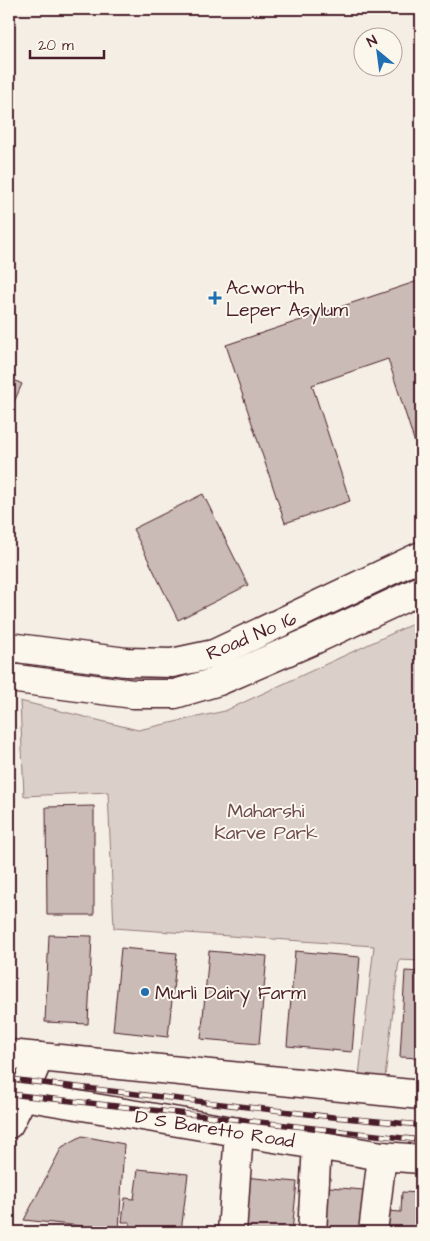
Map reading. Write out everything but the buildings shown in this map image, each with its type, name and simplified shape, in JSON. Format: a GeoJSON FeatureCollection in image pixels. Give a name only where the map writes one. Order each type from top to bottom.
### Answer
{"type":"FeatureCollection","features":[{"type":"Feature","properties":{"kind":"main road","name":"Road No 16"},"geometry":{"type":"LineString","coordinates":[[9,647],[126,662],[172,663],[214,654],[421,556]]}},
{"type":"Feature","properties":{"kind":"main road","name":"Road No 16"},"geometry":{"type":"LineString","coordinates":[[9,678],[133,694],[175,694],[219,681],[421,590]]}},
{"type":"Feature","properties":{"kind":"main road"},"geometry":{"type":"LineString","coordinates":[[275,625],[289,650]]}},
{"type":"Feature","properties":{"kind":"main road"},"geometry":{"type":"LineString","coordinates":[[9,1054],[421,1095]]}},
{"type":"Feature","properties":{"kind":"main road"},"geometry":{"type":"LineString","coordinates":[[9,1124],[16,1095],[39,1057]]}},
{"type":"Feature","properties":{"kind":"main road","name":"D S Baretto Road"},"geometry":{"type":"LineString","coordinates":[[16,1095],[382,1156],[421,1160]]}},
{"type":"Feature","properties":{"kind":"main road"},"geometry":{"type":"LineString","coordinates":[[232,1232],[239,1132]]}},
{"type":"Feature","properties":{"kind":"main road"},"geometry":{"type":"LineString","coordinates":[[312,1232],[318,1145]]}},
{"type":"Feature","properties":{"kind":"main road"},"geometry":{"type":"LineString","coordinates":[[373,1232],[382,1156]]}},
{"type":"Feature","properties":{"kind":"green space","name":"Maharshi Karve Park"},"geometry":{"type":"Polygon","coordinates":[[[421,620],[421,961],[399,960],[385,1077],[359,1076],[374,946],[114,928],[108,792],[24,796],[20,701],[138,730],[225,711],[421,620]]]}},
{"type":"Feature","properties":{"kind":"railway"},"geometry":{"type":"LineString","coordinates":[[9,1079],[333,1117],[421,1125]]}},
{"type":"Feature","properties":{"kind":"railway"},"geometry":{"type":"LineString","coordinates":[[9,1094],[421,1140]]}},
{"type":"Feature","properties":{"kind":"place","name":"Acworth Leper Asylum"},"geometry":{"type":"Point","coordinates":[215,298]}},
{"type":"Feature","properties":{"kind":"place","name":"Murli Dairy Farm"},"geometry":{"type":"Point","coordinates":[145,992]}}]}
